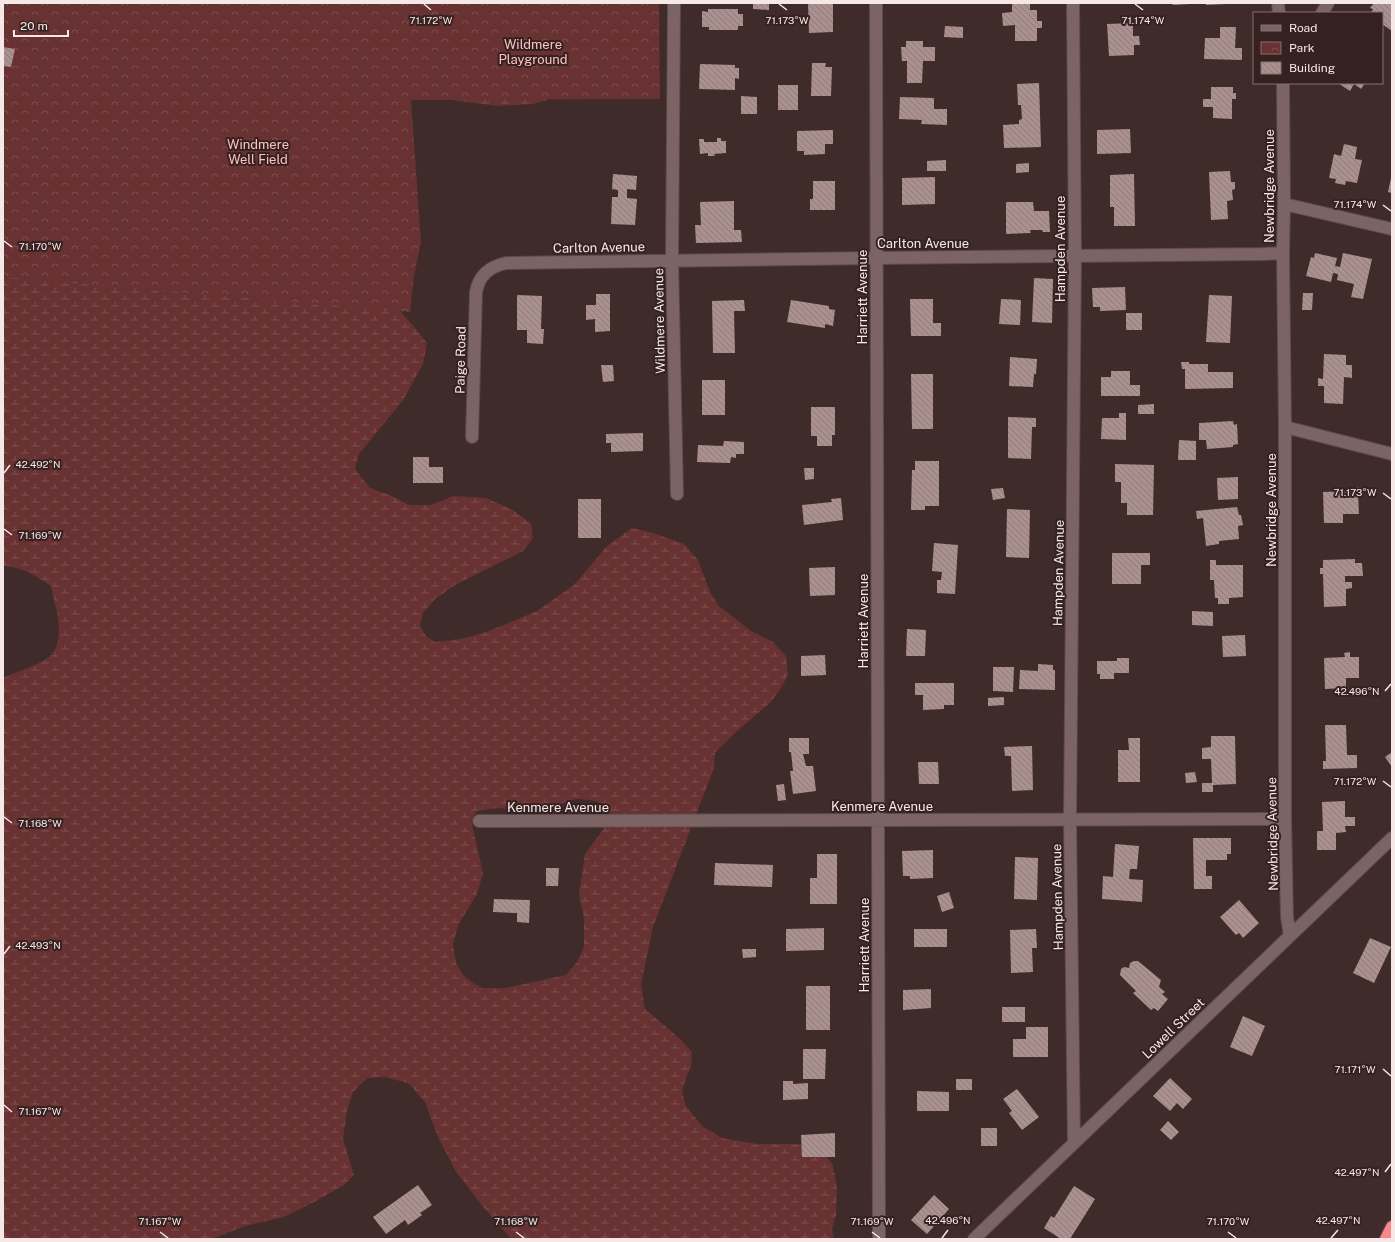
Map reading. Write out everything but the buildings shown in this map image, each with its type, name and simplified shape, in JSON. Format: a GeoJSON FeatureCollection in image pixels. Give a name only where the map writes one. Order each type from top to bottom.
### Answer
{"type":"FeatureCollection","features":[{"type":"Feature","properties":{"kind":"highway"},"geometry":{"type":"LineString","coordinates":[[1386,1239],[1392,1227]]}},
{"type":"Feature","properties":{"kind":"street","name":"Wildmere Avenue"},"geometry":{"type":"LineString","coordinates":[[674,3],[672,260],[677,494]]}},
{"type":"Feature","properties":{"kind":"street","name":"Harriett Avenue"},"geometry":{"type":"LineString","coordinates":[[876,3],[879,1239]]}},
{"type":"Feature","properties":{"kind":"street","name":"Hampden Avenue"},"geometry":{"type":"LineString","coordinates":[[1073,3],[1075,256],[1070,819],[1074,1143]]}},
{"type":"Feature","properties":{"kind":"street"},"geometry":{"type":"LineString","coordinates":[[1323,12],[1328,3]]}},
{"type":"Feature","properties":{"kind":"street","name":"Newbridge Avenue"},"geometry":{"type":"LineString","coordinates":[[1283,84],[1284,204],[1282,253],[1285,427],[1285,819],[1287,917],[1290,936]]}},
{"type":"Feature","properties":{"kind":"street"},"geometry":{"type":"LineString","coordinates":[[1284,204],[1392,229]]}},
{"type":"Feature","properties":{"kind":"street","name":"Carlton Avenue"},"geometry":{"type":"LineString","coordinates":[[477,284],[488,269],[506,263],[1282,253]]}},
{"type":"Feature","properties":{"kind":"street","name":"Paige Road"},"geometry":{"type":"LineString","coordinates":[[472,437],[475,299],[477,284]]}},
{"type":"Feature","properties":{"kind":"street"},"geometry":{"type":"LineString","coordinates":[[1285,427],[1392,454]]}},
{"type":"Feature","properties":{"kind":"street","name":"Kenmere Avenue"},"geometry":{"type":"LineString","coordinates":[[479,821],[1285,819]]}},
{"type":"Feature","properties":{"kind":"street","name":"Lowell Street"},"geometry":{"type":"LineString","coordinates":[[974,1239],[1392,838]]}},
{"type":"Feature","properties":{"kind":"green space","name":"Wildmere Playground"},"geometry":{"type":"Polygon","coordinates":[[[3,3],[528,3],[576,92],[533,104],[498,106],[435,98],[385,100],[381,290],[427,343],[423,364],[403,400],[359,454],[355,469],[370,488],[392,496],[409,505],[431,505],[453,496],[486,498],[513,510],[531,524],[533,538],[523,551],[455,585],[435,599],[423,613],[420,626],[426,636],[435,642],[461,639],[489,631],[537,611],[574,585],[607,546],[632,528],[653,533],[684,544],[698,560],[710,592],[719,606],[751,631],[773,642],[786,656],[788,675],[771,702],[735,733],[715,753],[714,768],[653,927],[641,985],[645,1009],[679,1038],[692,1052],[691,1067],[682,1092],[686,1106],[702,1126],[722,1138],[757,1144],[800,1144],[823,1152],[833,1165],[837,1188],[836,1215],[832,1229],[834,1239],[511,1239],[480,1203],[455,1170],[438,1137],[425,1102],[408,1083],[385,1077],[367,1078],[353,1092],[347,1111],[343,1139],[354,1175],[344,1185],[284,1217],[245,1226],[212,1239],[3,1239],[3,678],[49,657],[55,650],[58,642],[59,623],[51,586],[34,575],[22,570],[10,566],[3,566],[3,3]],[[575,799],[535,812],[499,808],[477,811],[471,820],[483,873],[477,894],[458,925],[453,944],[456,963],[463,975],[471,982],[483,988],[506,988],[566,975],[577,962],[584,947],[584,919],[579,894],[585,854],[611,819],[608,812],[601,804],[593,800],[575,799]]]}},
{"type":"Feature","properties":{"kind":"green space","name":"Windmere Well Field"},"geometry":{"type":"Polygon","coordinates":[[[3,3],[404,3],[409,68],[405,3],[659,3],[660,99],[411,100],[421,242],[414,276],[410,312],[3,277],[3,3]]]}}]}
